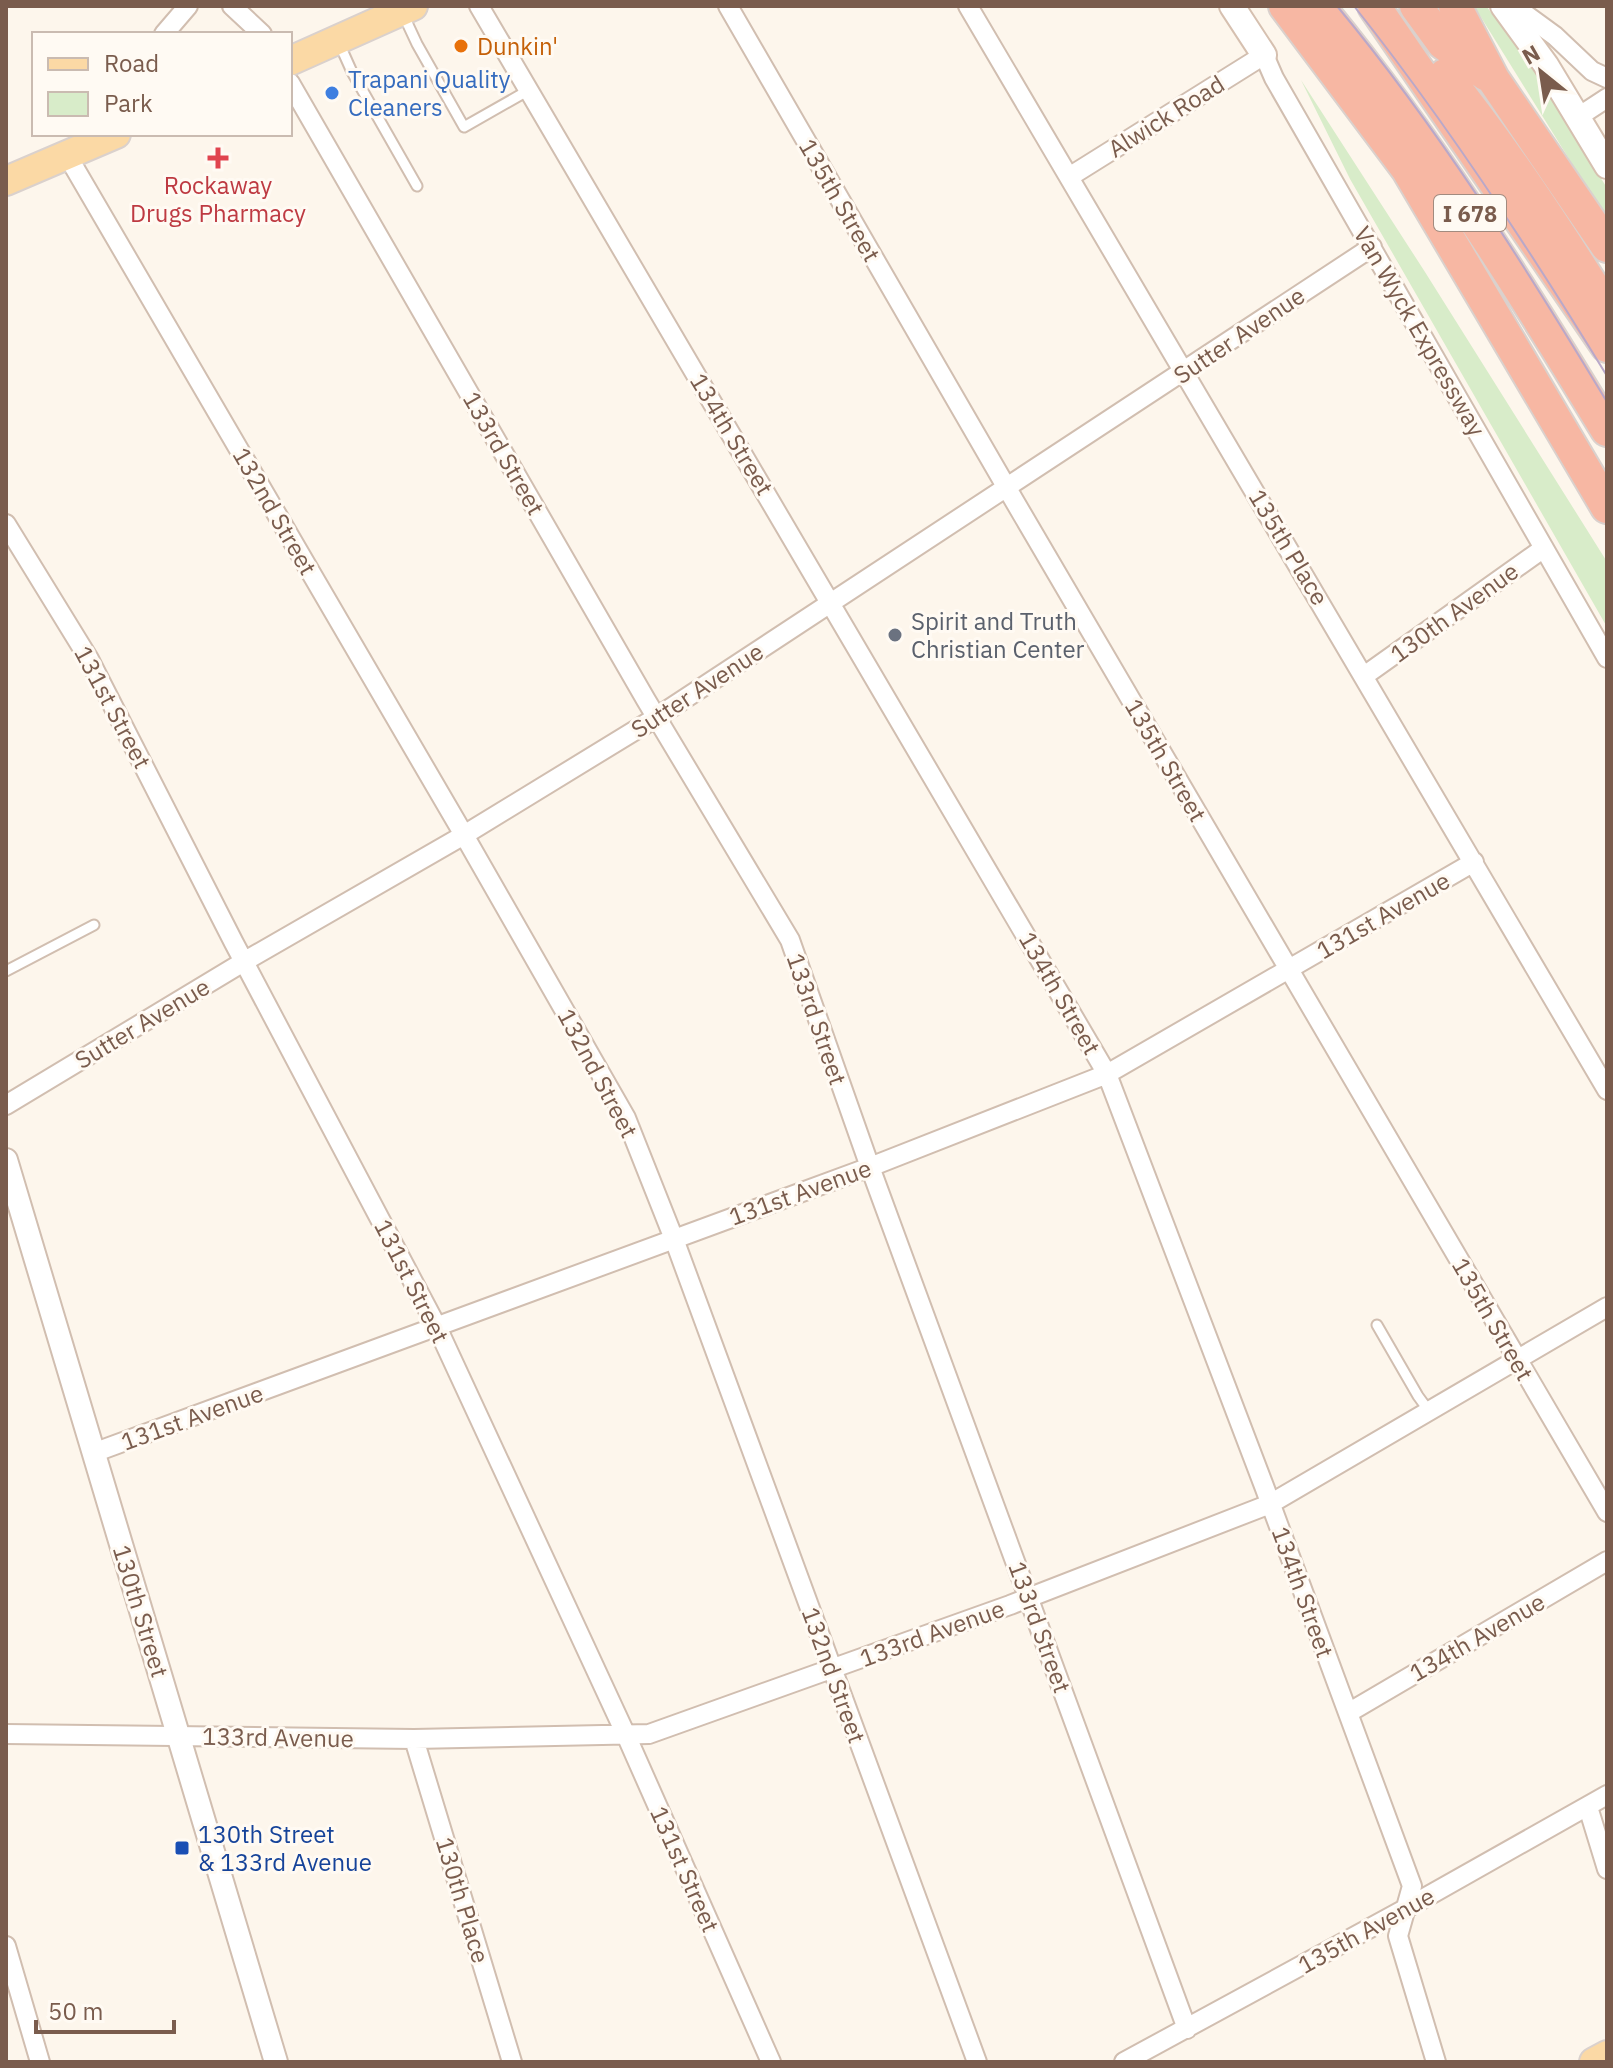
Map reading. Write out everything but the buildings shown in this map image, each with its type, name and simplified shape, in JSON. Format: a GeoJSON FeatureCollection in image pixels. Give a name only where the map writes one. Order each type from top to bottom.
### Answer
{"type":"FeatureCollection","features":[{"type":"Feature","properties":{"kind":"highway"},"geometry":{"type":"LineString","coordinates":[[1285,6],[1408,170],[1607,507]]}},
{"type":"Feature","properties":{"kind":"highway","name":"I 678"},"geometry":{"type":"LineString","coordinates":[[1318,6],[1455,189],[1607,430]]}},
{"type":"Feature","properties":{"kind":"highway","name":"I 678"},"geometry":{"type":"LineString","coordinates":[[1374,6],[1607,346]]}},
{"type":"Feature","properties":{"kind":"highway"},"geometry":{"type":"LineString","coordinates":[[1390,6],[1491,133],[1607,309]]}},
{"type":"Feature","properties":{"kind":"highway"},"geometry":{"type":"LineString","coordinates":[[1416,6],[1443,43],[1493,79]]}},
{"type":"Feature","properties":{"kind":"highway"},"geometry":{"type":"LineString","coordinates":[[1455,6],[1493,79],[1607,246]]}},
{"type":"Feature","properties":{"kind":"main road","name":"Van Wyck Expressway"},"geometry":{"type":"LineString","coordinates":[[1232,6],[1264,55]]}},
{"type":"Feature","properties":{"kind":"main road"},"geometry":{"type":"LineString","coordinates":[[1503,6],[1546,65],[1607,166]]}},
{"type":"Feature","properties":{"kind":"main road"},"geometry":{"type":"LineString","coordinates":[[292,60],[407,8]]}},
{"type":"Feature","properties":{"kind":"main road"},"geometry":{"type":"LineString","coordinates":[[6,181],[111,136]]}},
{"type":"Feature","properties":{"kind":"main road"},"geometry":{"type":"LineString","coordinates":[[1594,2062],[1607,2055]]}},
{"type":"Feature","properties":{"kind":"street"},"geometry":{"type":"LineString","coordinates":[[166,32],[188,6]]}},
{"type":"Feature","properties":{"kind":"street"},"geometry":{"type":"LineString","coordinates":[[232,6],[260,32]]}},
{"type":"Feature","properties":{"kind":"street","name":"134th Street"},"geometry":{"type":"LineString","coordinates":[[479,6],[1107,1074],[1412,1886],[1398,1936],[1436,2062]]}},
{"type":"Feature","properties":{"kind":"street","name":"135th Street"},"geometry":{"type":"LineString","coordinates":[[728,6],[1607,1512]]}},
{"type":"Feature","properties":{"kind":"street","name":"135th Place"},"geometry":{"type":"LineString","coordinates":[[968,6],[1607,1090]]}},
{"type":"Feature","properties":{"kind":"street"},"geometry":{"type":"LineString","coordinates":[[1514,6],[1555,36],[1592,71],[1607,78]]}},
{"type":"Feature","properties":{"kind":"street","name":"Alwick Road"},"geometry":{"type":"LineString","coordinates":[[1069,177],[1264,55]]}},
{"type":"Feature","properties":{"kind":"street","name":"Van Wyck Expressway"},"geometry":{"type":"LineString","coordinates":[[1264,55],[1274,78],[1607,658]]}},
{"type":"Feature","properties":{"kind":"street","name":"133rd Street"},"geometry":{"type":"LineString","coordinates":[[292,86],[657,717],[790,940],[870,1167],[1187,2029]]}},
{"type":"Feature","properties":{"kind":"street"},"geometry":{"type":"LineString","coordinates":[[1578,117],[1607,98]]}},
{"type":"Feature","properties":{"kind":"street","name":"132nd Street"},"geometry":{"type":"LineString","coordinates":[[67,155],[626,1118],[674,1239],[977,2062]]}},
{"type":"Feature","properties":{"kind":"street","name":"Sutter Avenue"},"geometry":{"type":"LineString","coordinates":[[6,1105],[245,961],[464,835],[657,717],[1372,247]]}},
{"type":"Feature","properties":{"kind":"street","name":"131st Street"},"geometry":{"type":"LineString","coordinates":[[6,524],[89,659],[437,1327],[626,1735],[771,2062]]}},
{"type":"Feature","properties":{"kind":"street","name":"130th Avenue"},"geometry":{"type":"LineString","coordinates":[[1364,676],[1544,548]]}},
{"type":"Feature","properties":{"kind":"street","name":"131st Avenue"},"geometry":{"type":"LineString","coordinates":[[93,1453],[870,1167],[1107,1074],[1474,862]]}},
{"type":"Feature","properties":{"kind":"street","name":"130th Street"},"geometry":{"type":"LineString","coordinates":[[6,1160],[276,2062]]}},
{"type":"Feature","properties":{"kind":"street","name":"133rd Avenue"},"geometry":{"type":"LineString","coordinates":[[6,1734],[414,1739],[649,1734],[1029,1598],[1270,1504],[1607,1307]]}},
{"type":"Feature","properties":{"kind":"street","name":"134th Avenue"},"geometry":{"type":"LineString","coordinates":[[1348,1713],[1607,1561]]}},
{"type":"Feature","properties":{"kind":"street","name":"130th Place"},"geometry":{"type":"LineString","coordinates":[[414,1739],[512,2062]]}},
{"type":"Feature","properties":{"kind":"street","name":"135th Avenue"},"geometry":{"type":"LineString","coordinates":[[1124,2062],[1607,1795]]}},
{"type":"Feature","properties":{"kind":"street"},"geometry":{"type":"LineString","coordinates":[[1588,1807],[1607,1869]]}},
{"type":"Feature","properties":{"kind":"street"},"geometry":{"type":"LineString","coordinates":[[6,1946],[40,2062]]}},
{"type":"Feature","properties":{"kind":"lane"},"geometry":{"type":"LineString","coordinates":[[407,8],[417,44],[464,127],[529,90]]}},
{"type":"Feature","properties":{"kind":"lane"},"geometry":{"type":"LineString","coordinates":[[338,39],[352,72],[417,186]]}},
{"type":"Feature","properties":{"kind":"lane"},"geometry":{"type":"LineString","coordinates":[[6,971],[94,925]]}},
{"type":"Feature","properties":{"kind":"lane"},"geometry":{"type":"LineString","coordinates":[[1377,1325],[1429,1411]]}},
{"type":"Feature","properties":{"kind":"green space"},"geometry":{"type":"Polygon","coordinates":[[[1474,6],[1486,6],[1523,53],[1607,188],[1607,220],[1474,6]]]}},
{"type":"Feature","properties":{"kind":"green space"},"geometry":{"type":"Polygon","coordinates":[[[1301,80],[1607,562],[1607,627],[1350,179],[1301,80]]]}},
{"type":"Feature","properties":{"kind":"tram line"},"geometry":{"type":"LineString","coordinates":[[1337,6],[1446,149],[1545,300],[1607,402]]}},
{"type":"Feature","properties":{"kind":"tram line"},"geometry":{"type":"LineString","coordinates":[[1354,6],[1422,95],[1486,187],[1607,376]]}},
{"type":"Feature","properties":{"kind":"place","name":"Dunkin'"},"geometry":{"type":"Point","coordinates":[461,46]}},
{"type":"Feature","properties":{"kind":"place","name":"Trapani Quality Cleaners"},"geometry":{"type":"Point","coordinates":[332,93]}},
{"type":"Feature","properties":{"kind":"place","name":"Rockaway Drugs Pharmacy"},"geometry":{"type":"Point","coordinates":[218,158]}},
{"type":"Feature","properties":{"kind":"place","name":"Spirit and Truth Christian Center"},"geometry":{"type":"Point","coordinates":[895,635]}},
{"type":"Feature","properties":{"kind":"place","name":"130th Street & 133rd Avenue"},"geometry":{"type":"Point","coordinates":[182,1848]}}]}
